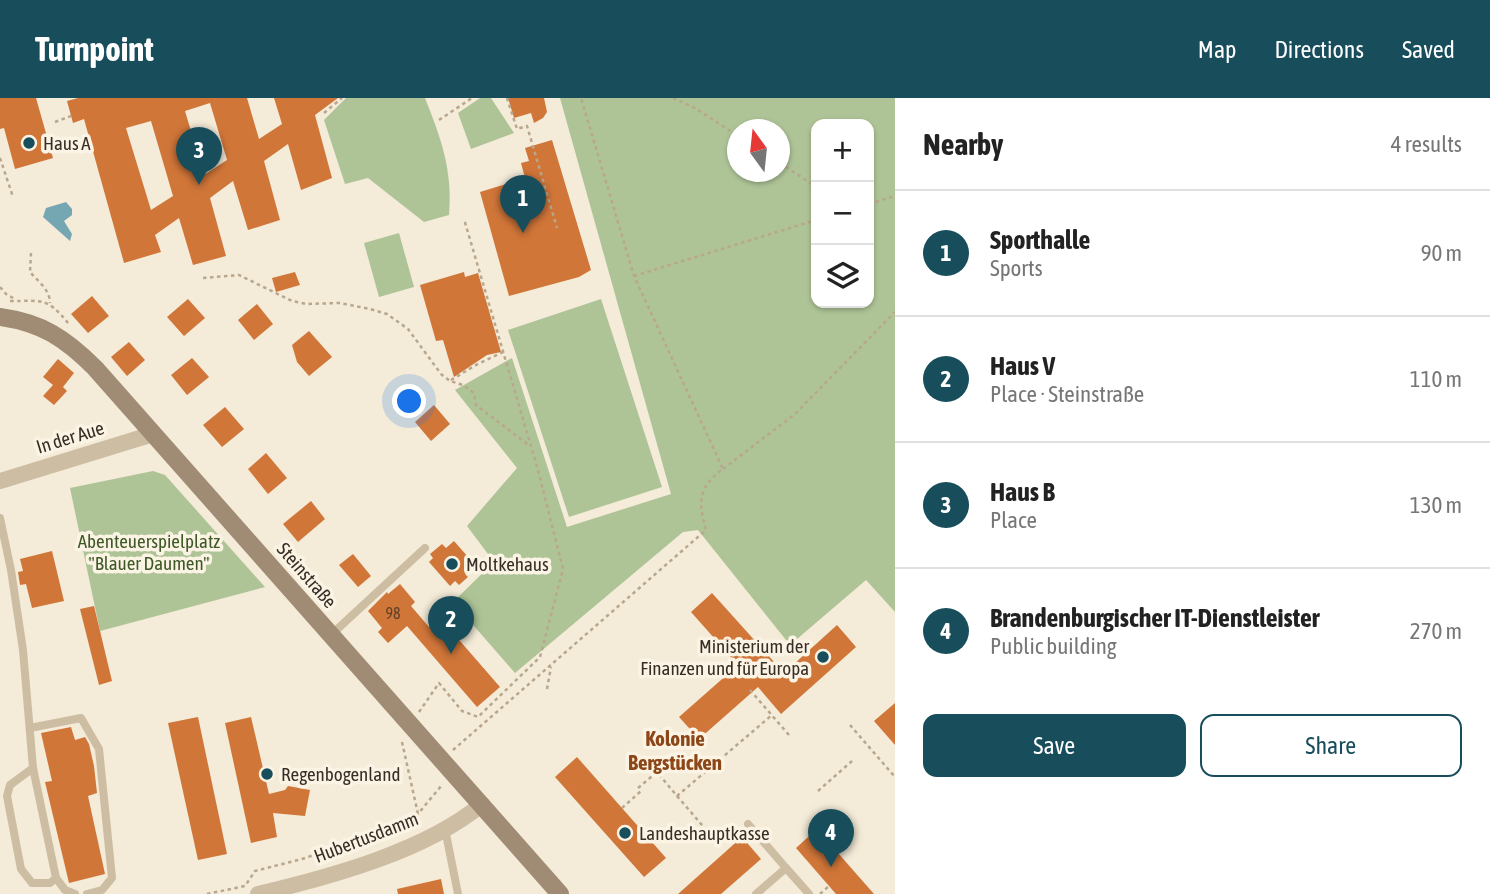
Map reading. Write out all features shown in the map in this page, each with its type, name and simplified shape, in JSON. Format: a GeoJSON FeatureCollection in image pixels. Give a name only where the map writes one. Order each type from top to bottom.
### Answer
{"type":"FeatureCollection","features":[{"type":"Feature","properties":{"kind":"street","name":"Steinstraße"},"geometry":{"type":"LineString","coordinates":[[0,317],[47,329],[95,368],[560,894]]}},
{"type":"Feature","properties":{"kind":"street","name":"In der Aue"},"geometry":{"type":"LineString","coordinates":[[0,481],[153,434]]}},
{"type":"Feature","properties":{"kind":"street","name":"Hubertusdamm"},"geometry":{"type":"LineString","coordinates":[[268,893],[388,855],[461,821],[482,804]]}},
{"type":"Feature","properties":{"kind":"lane"},"geometry":{"type":"LineString","coordinates":[[0,518],[23,650],[33,768],[56,878],[65,890],[75,894]]}},
{"type":"Feature","properties":{"kind":"lane"},"geometry":{"type":"LineString","coordinates":[[332,634],[425,548]]}},
{"type":"Feature","properties":{"kind":"lane"},"geometry":{"type":"LineString","coordinates":[[30,728],[81,718],[99,749],[112,878],[102,890],[87,894]]}},
{"type":"Feature","properties":{"kind":"lane"},"geometry":{"type":"LineString","coordinates":[[33,768],[10,785],[7,796],[12,830],[21,869],[32,883],[50,883],[56,878]]}},
{"type":"Feature","properties":{"kind":"lane"},"geometry":{"type":"LineString","coordinates":[[748,824],[809,894]]}},
{"type":"Feature","properties":{"kind":"lane"},"geometry":{"type":"LineString","coordinates":[[445,829],[458,894]]}},
{"type":"Feature","properties":{"kind":"lane"},"geometry":{"type":"LineString","coordinates":[[756,894],[786,868]]}},
{"type":"Feature","properties":{"kind":"path"},"geometry":{"type":"LineString","coordinates":[[324,113],[342,98]]}},
{"type":"Feature","properties":{"kind":"path"},"geometry":{"type":"LineString","coordinates":[[439,120],[472,98]]}},
{"type":"Feature","properties":{"kind":"path"},"geometry":{"type":"LineString","coordinates":[[507,98],[517,129],[527,126],[540,178],[557,228]]}},
{"type":"Feature","properties":{"kind":"path"},"geometry":{"type":"LineString","coordinates":[[581,98],[634,276],[723,469]]}},
{"type":"Feature","properties":{"kind":"path"},"geometry":{"type":"LineString","coordinates":[[673,98],[695,108],[727,129]]}},
{"type":"Feature","properties":{"kind":"path"},"geometry":{"type":"LineString","coordinates":[[55,122],[71,116]]}},
{"type":"Feature","properties":{"kind":"path"},"geometry":{"type":"LineString","coordinates":[[0,158],[13,197]]}},
{"type":"Feature","properties":{"kind":"path"},"geometry":{"type":"LineString","coordinates":[[790,170],[811,184]]}},
{"type":"Feature","properties":{"kind":"path"},"geometry":{"type":"LineString","coordinates":[[874,202],[895,196]]}},
{"type":"Feature","properties":{"kind":"path"},"geometry":{"type":"LineString","coordinates":[[889,197],[895,204]]}},
{"type":"Feature","properties":{"kind":"path"},"geometry":{"type":"LineString","coordinates":[[417,715],[439,683],[462,711],[478,717],[540,657],[563,569],[531,447],[464,219]]}},
{"type":"Feature","properties":{"kind":"path"},"geometry":{"type":"LineString","coordinates":[[634,276],[811,222]]}},
{"type":"Feature","properties":{"kind":"path"},"geometry":{"type":"LineString","coordinates":[[31,253],[30,272],[46,290],[50,303]]}},
{"type":"Feature","properties":{"kind":"path"},"geometry":{"type":"LineString","coordinates":[[203,278],[239,275],[292,302],[340,303],[387,314],[408,329],[441,374],[474,393],[476,405],[531,447]]}},
{"type":"Feature","properties":{"kind":"path"},"geometry":{"type":"LineString","coordinates":[[0,288],[18,301]]}},
{"type":"Feature","properties":{"kind":"path"},"geometry":{"type":"LineString","coordinates":[[452,752],[706,530],[700,508],[709,478],[795,414],[895,312]]}},
{"type":"Feature","properties":{"kind":"path"},"geometry":{"type":"LineString","coordinates":[[450,381],[503,352]]}},
{"type":"Feature","properties":{"kind":"path"},"geometry":{"type":"LineString","coordinates":[[547,689],[551,667]]}},
{"type":"Feature","properties":{"kind":"path"},"geometry":{"type":"LineString","coordinates":[[750,690],[789,735]]}},
{"type":"Feature","properties":{"kind":"path"},"geometry":{"type":"LineString","coordinates":[[677,796],[772,715]]}},
{"type":"Feature","properties":{"kind":"path"},"geometry":{"type":"LineString","coordinates":[[850,725],[895,777]]}},
{"type":"Feature","properties":{"kind":"path"},"geometry":{"type":"LineString","coordinates":[[401,737],[418,814]]}},
{"type":"Feature","properties":{"kind":"path"},"geometry":{"type":"LineString","coordinates":[[818,790],[852,761]]}},
{"type":"Feature","properties":{"kind":"path"},"geometry":{"type":"LineString","coordinates":[[622,808],[657,772],[714,839]]}},
{"type":"Feature","properties":{"kind":"path"},"geometry":{"type":"LineString","coordinates":[[407,827],[447,780]]}},
{"type":"Feature","properties":{"kind":"path"},"geometry":{"type":"LineString","coordinates":[[207,894],[245,886],[255,871],[337,849],[404,825],[416,833]]}},
{"type":"Feature","properties":{"kind":"path"},"geometry":{"type":"LineString","coordinates":[[821,894],[829,886]]}},
{"type":"Feature","properties":{"kind":"green space"},"geometry":{"type":"Polygon","coordinates":[[[346,98],[425,98],[447,169],[449,215],[424,222],[368,178],[345,184],[324,120],[346,98]]]}},
{"type":"Feature","properties":{"kind":"green space"},"geometry":{"type":"Polygon","coordinates":[[[480,98],[491,98],[514,133],[471,149],[458,113],[480,98]]]}},
{"type":"Feature","properties":{"kind":"green space"},"geometry":{"type":"Polygon","coordinates":[[[560,98],[895,98],[895,612],[866,580],[790,645],[698,530],[683,532],[515,673],[453,602],[494,562],[467,526],[517,468],[455,390],[512,358],[567,527],[671,494],[560,98]]]}},
{"type":"Feature","properties":{"kind":"green space"},"geometry":{"type":"Polygon","coordinates":[[[399,233],[414,287],[379,297],[364,243],[399,233]]]}},
{"type":"Feature","properties":{"kind":"green space"},"geometry":{"type":"Polygon","coordinates":[[[601,299],[662,487],[569,517],[508,330],[601,299]]]}},
{"type":"Feature","properties":{"kind":"green space","name":"Abenteuerspielplatz \"Blauer Daumen\""},"geometry":{"type":"Polygon","coordinates":[[[153,471],[165,475],[265,587],[100,631],[70,488],[153,471]]]}},
{"type":"Feature","properties":{"kind":"water"},"geometry":{"type":"Polygon","coordinates":[[[66,202],[72,209],[72,215],[64,221],[72,234],[70,241],[43,217],[46,208],[66,202]]]}},
{"type":"Feature","properties":{"kind":"building","name":"Haus A"},"geometry":{"type":"Polygon","coordinates":[[[0,98],[36,98],[53,158],[15,169],[4,128],[0,129],[0,98]]]}},
{"type":"Feature","properties":{"kind":"building"},"geometry":{"type":"Polygon","coordinates":[[[78,98],[247,98],[259,139],[282,124],[274,98],[338,98],[315,115],[332,178],[301,190],[288,144],[264,161],[280,220],[248,230],[233,181],[210,198],[226,256],[193,265],[179,218],[155,235],[161,252],[124,263],[84,119],[73,123],[67,101],[78,98]],[[210,103],[185,111],[204,175],[227,160],[210,103]],[[151,121],[126,128],[151,210],[173,196],[151,121]]]}},
{"type":"Feature","properties":{"kind":"building"},"geometry":{"type":"Polygon","coordinates":[[[508,98],[544,98],[547,112],[534,123],[531,113],[514,118],[508,98]]]}},
{"type":"Feature","properties":{"kind":"building"},"geometry":{"type":"Polygon","coordinates":[[[552,140],[591,270],[579,277],[509,296],[480,192],[525,178],[521,163],[529,161],[525,148],[552,140]]]}},
{"type":"Feature","properties":{"kind":"building"},"geometry":{"type":"Polygon","coordinates":[[[295,272],[300,285],[276,292],[272,278],[295,272]]]}},
{"type":"Feature","properties":{"kind":"building"},"geometry":{"type":"Polygon","coordinates":[[[464,272],[465,277],[478,273],[501,352],[487,355],[454,377],[443,340],[436,341],[420,285],[464,272]]]}},
{"type":"Feature","properties":{"kind":"building"},"geometry":{"type":"Polygon","coordinates":[[[92,296],[109,316],[88,333],[71,314],[92,296]]]}},
{"type":"Feature","properties":{"kind":"building"},"geometry":{"type":"Polygon","coordinates":[[[188,299],[205,318],[184,336],[167,317],[188,299]]]}},
{"type":"Feature","properties":{"kind":"building"},"geometry":{"type":"Polygon","coordinates":[[[257,304],[273,324],[254,340],[238,320],[257,304]]]}},
{"type":"Feature","properties":{"kind":"building"},"geometry":{"type":"Polygon","coordinates":[[[309,331],[332,357],[309,376],[297,362],[292,345],[309,331]]]}},
{"type":"Feature","properties":{"kind":"building"},"geometry":{"type":"Polygon","coordinates":[[[129,342],[145,360],[127,376],[111,357],[129,342]]]}},
{"type":"Feature","properties":{"kind":"building"},"geometry":{"type":"Polygon","coordinates":[[[192,358],[209,377],[187,395],[171,375],[192,358]]]}},
{"type":"Feature","properties":{"kind":"building"},"geometry":{"type":"Polygon","coordinates":[[[58,359],[74,373],[63,387],[67,391],[54,405],[43,396],[53,385],[43,377],[58,359]]]}},
{"type":"Feature","properties":{"kind":"building"},"geometry":{"type":"Polygon","coordinates":[[[434,405],[450,424],[431,441],[415,422],[434,405]]]}},
{"type":"Feature","properties":{"kind":"building"},"geometry":{"type":"Polygon","coordinates":[[[225,407],[244,429],[222,447],[203,425],[225,407]]]}},
{"type":"Feature","properties":{"kind":"building"},"geometry":{"type":"Polygon","coordinates":[[[266,453],[287,478],[268,494],[248,469],[266,453]]]}},
{"type":"Feature","properties":{"kind":"building"},"geometry":{"type":"Polygon","coordinates":[[[311,501],[325,519],[298,542],[283,524],[311,501]]]}},
{"type":"Feature","properties":{"kind":"building","name":"Moltkehaus"},"geometry":{"type":"Polygon","coordinates":[[[454,541],[475,565],[465,574],[468,577],[459,585],[455,581],[450,586],[429,562],[433,558],[430,554],[442,544],[446,548],[454,541]]]}},
{"type":"Feature","properties":{"kind":"building"},"geometry":{"type":"Polygon","coordinates":[[[52,551],[64,601],[32,608],[26,584],[20,585],[18,572],[23,571],[20,559],[52,551]]]}},
{"type":"Feature","properties":{"kind":"building"},"geometry":{"type":"Polygon","coordinates":[[[353,554],[371,576],[358,587],[339,565],[353,554]]]}},
{"type":"Feature","properties":{"kind":"building"},"geometry":{"type":"Polygon","coordinates":[[[400,584],[415,602],[411,606],[429,627],[440,618],[500,687],[477,707],[407,626],[388,643],[378,632],[382,628],[368,611],[387,592],[388,594],[400,584]]]}},
{"type":"Feature","properties":{"kind":"building"},"geometry":{"type":"Polygon","coordinates":[[[712,593],[784,673],[837,625],[856,647],[781,714],[758,687],[699,739],[679,717],[738,665],[691,612],[712,593]]]}},
{"type":"Feature","properties":{"kind":"building"},"geometry":{"type":"Polygon","coordinates":[[[94,606],[112,681],[99,685],[80,609],[94,606]]]}},
{"type":"Feature","properties":{"kind":"building"},"geometry":{"type":"Polygon","coordinates":[[[895,703],[895,745],[874,721],[895,703]]]}},
{"type":"Feature","properties":{"kind":"building"},"geometry":{"type":"Polygon","coordinates":[[[198,717],[227,854],[198,860],[168,723],[198,717]]]}},
{"type":"Feature","properties":{"kind":"building"},"geometry":{"type":"Polygon","coordinates":[[[251,717],[269,794],[285,790],[288,786],[310,790],[305,816],[273,813],[277,837],[251,843],[225,723],[251,717]]]}},
{"type":"Feature","properties":{"kind":"building"},"geometry":{"type":"Polygon","coordinates":[[[71,727],[75,740],[85,737],[89,744],[97,793],[88,796],[105,874],[69,883],[45,782],[52,781],[41,733],[71,727]]]}},
{"type":"Feature","properties":{"kind":"building","name":"Landeshauptkasse"},"geometry":{"type":"Polygon","coordinates":[[[577,757],[666,858],[644,877],[555,777],[577,757]]]}},
{"type":"Feature","properties":{"kind":"building"},"geometry":{"type":"Polygon","coordinates":[[[817,829],[874,894],[836,894],[796,848],[817,829]]]}},
{"type":"Feature","properties":{"kind":"building"},"geometry":{"type":"Polygon","coordinates":[[[742,837],[761,859],[721,894],[678,894],[742,837]]]}},
{"type":"Feature","properties":{"kind":"building"},"geometry":{"type":"Polygon","coordinates":[[[441,879],[444,894],[398,894],[397,889],[441,879]]]}},
{"type":"Feature","properties":{"kind":"place","name":"Haus A"},"geometry":{"type":"Point","coordinates":[29,143]}},
{"type":"Feature","properties":{"kind":"place","name":"Haus B"},"geometry":{"type":"Point","coordinates":[199,185]}},
{"type":"Feature","properties":{"kind":"place","name":"Sporthalle"},"geometry":{"type":"Point","coordinates":[523,233]}},
{"type":"Feature","properties":{"kind":"place","name":"Moltkehaus"},"geometry":{"type":"Point","coordinates":[452,564]}},
{"type":"Feature","properties":{"kind":"place","name":"Haus V"},"geometry":{"type":"Point","coordinates":[451,654]}},
{"type":"Feature","properties":{"kind":"place","name":"Ministerium der Finanzen und für Europa"},"geometry":{"type":"Point","coordinates":[823,657]}},
{"type":"Feature","properties":{"kind":"place","name":"Regenbogenland"},"geometry":{"type":"Point","coordinates":[267,774]}},
{"type":"Feature","properties":{"kind":"place","name":"Landeshauptkasse"},"geometry":{"type":"Point","coordinates":[625,833]}},
{"type":"Feature","properties":{"kind":"place","name":"Brandenburgischer IT-Dienstleister"},"geometry":{"type":"Point","coordinates":[831,867]}},
{"type":"Feature","properties":{"kind":"district","name":"Kolonie Bergstücken"},"geometry":{"type":"Point","coordinates":[675,751]}}]}
